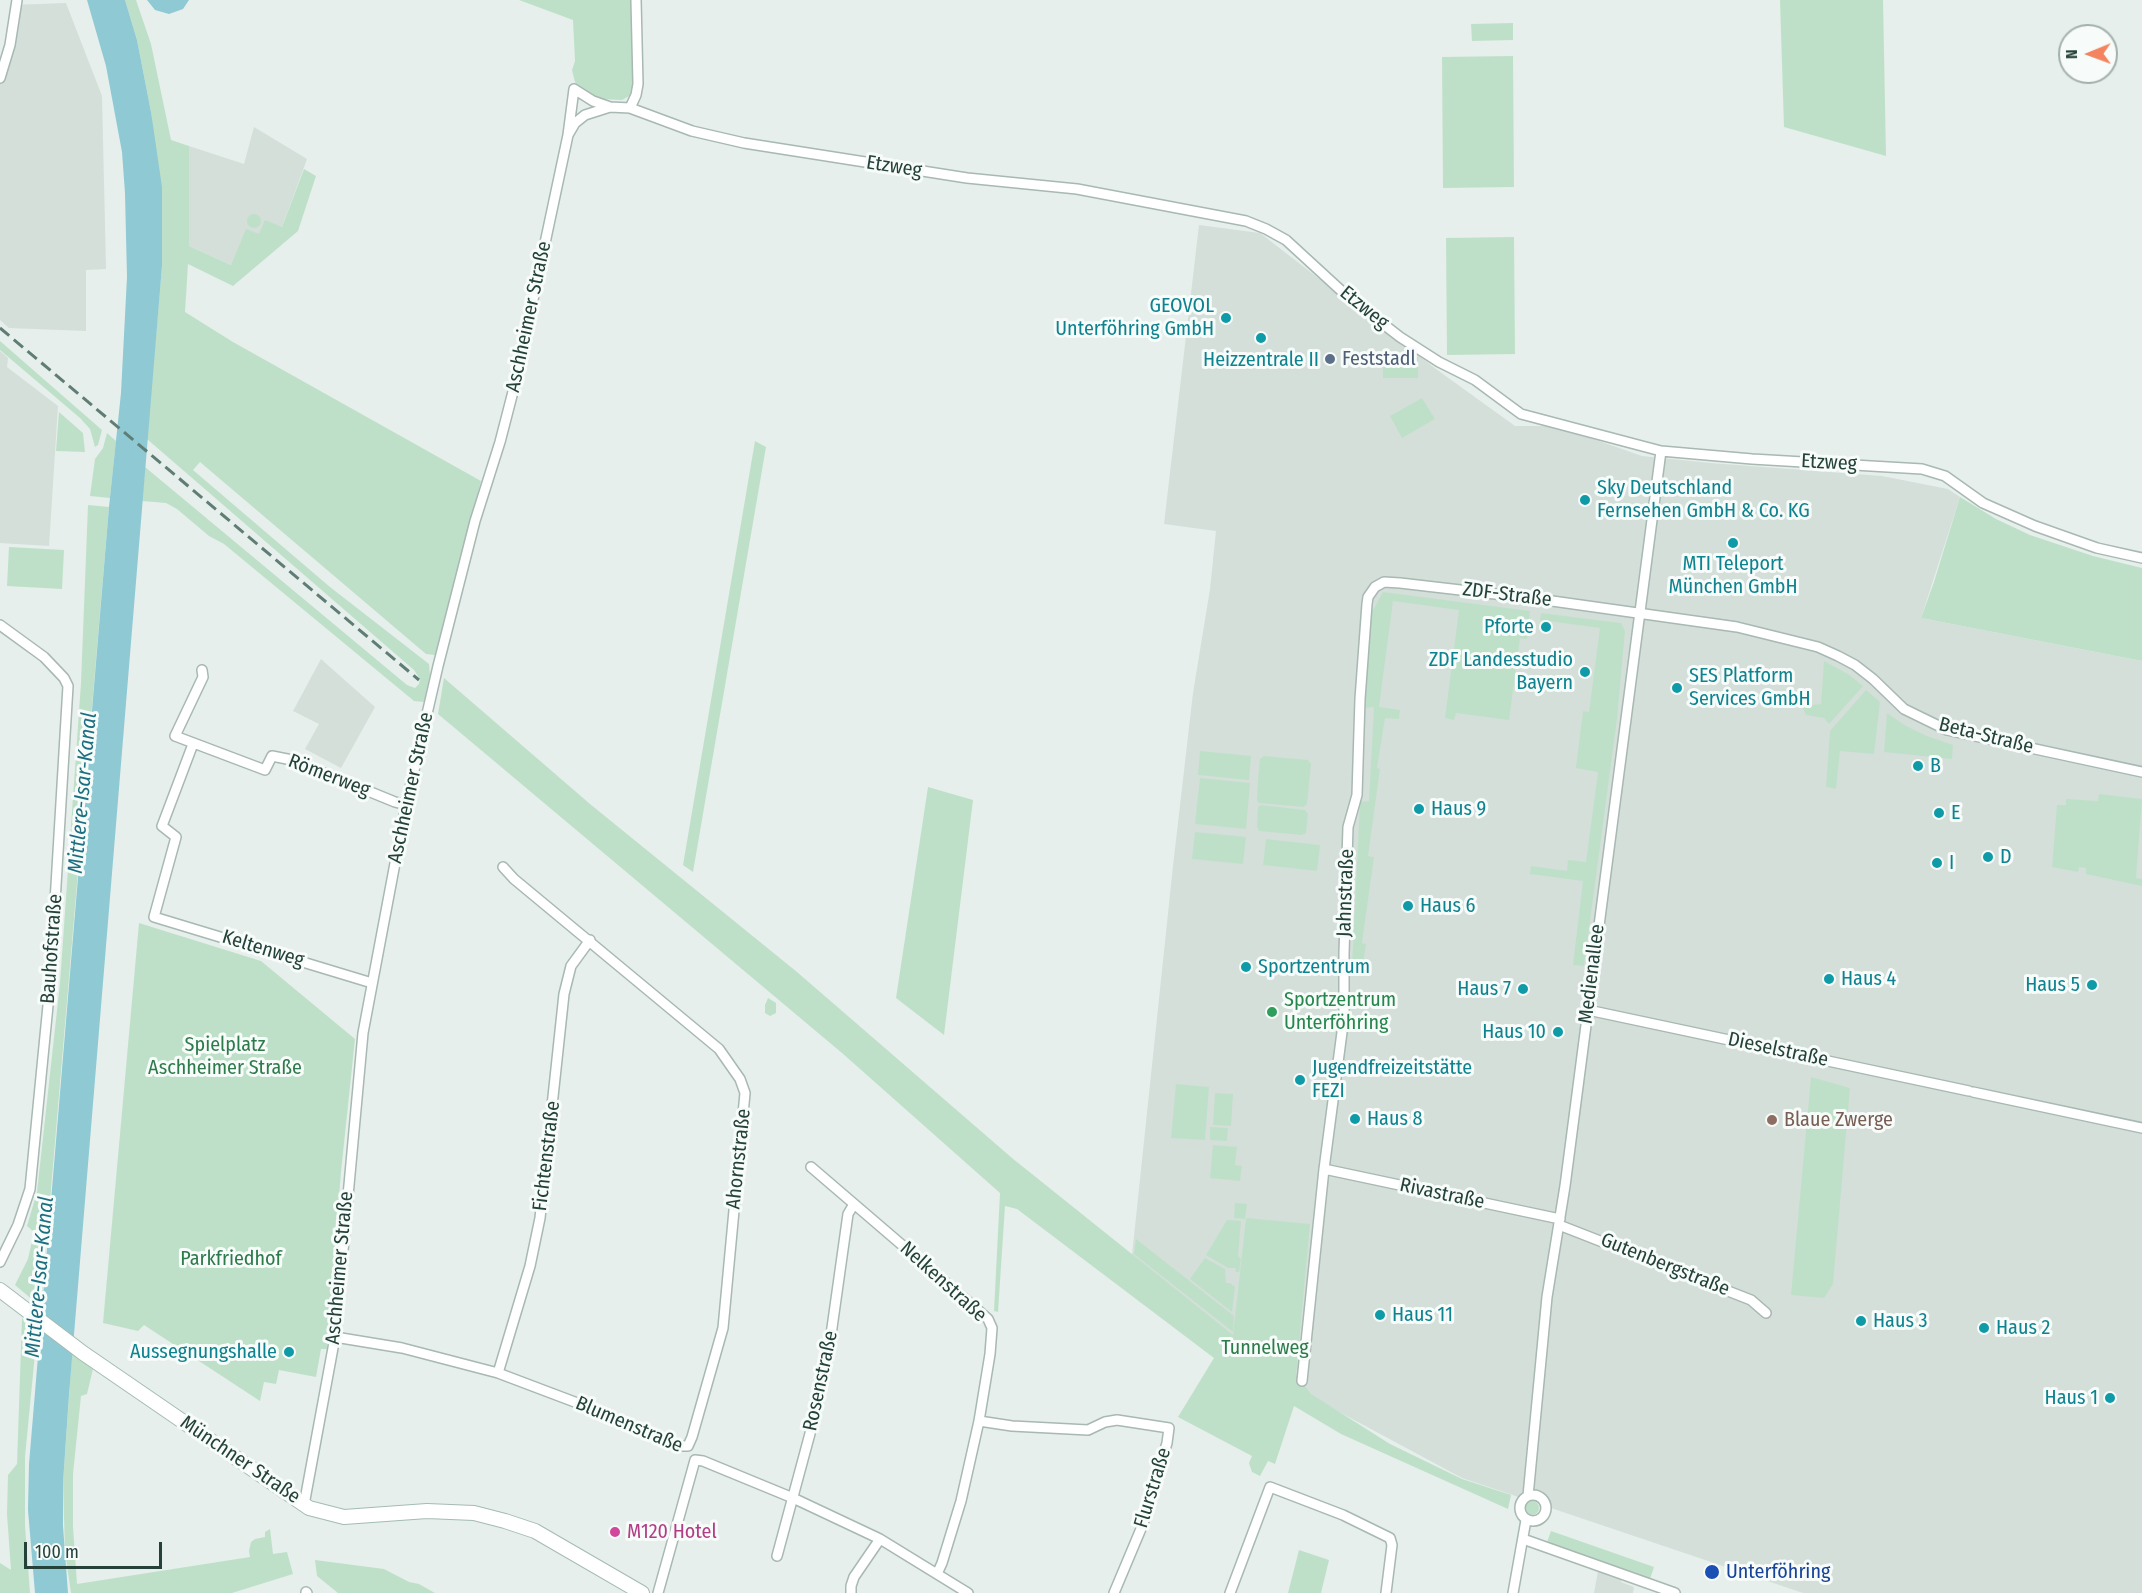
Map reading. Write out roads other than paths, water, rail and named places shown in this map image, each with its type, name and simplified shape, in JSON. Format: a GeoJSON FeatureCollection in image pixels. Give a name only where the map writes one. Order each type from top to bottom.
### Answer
{"type":"FeatureCollection","features":[{"type":"Feature","properties":{"kind":"main road","name":"Münchner Straße"},"geometry":{"type":"LineString","coordinates":[[0,1290],[83,1353],[304,1505],[344,1517],[427,1511],[474,1513],[505,1521],[535,1531],[642,1593]]}},
{"type":"Feature","properties":{"kind":"street"},"geometry":{"type":"LineString","coordinates":[[0,78],[10,45],[17,0]]}},
{"type":"Feature","properties":{"kind":"street"},"geometry":{"type":"LineString","coordinates":[[630,108],[638,84],[636,0]]}},
{"type":"Feature","properties":{"kind":"street","name":"Etzweg"},"geometry":{"type":"LineString","coordinates":[[574,89],[593,101],[610,107],[630,108],[692,131],[744,143],[967,178],[1077,189],[1246,221],[1266,228],[1286,240],[1347,296],[1400,338],[1439,362],[1475,380],[1521,414],[1661,451],[1922,469],[1945,476],[1983,504],[2025,522],[2097,548],[2142,558]]}},
{"type":"Feature","properties":{"kind":"street","name":"Aschheimer Straße"},"geometry":{"type":"LineString","coordinates":[[304,1505],[334,1337],[355,1104],[363,1033],[372,983],[406,805],[443,644],[475,521],[500,442],[515,384],[568,135],[574,89]]}},
{"type":"Feature","properties":{"kind":"street"},"geometry":{"type":"LineString","coordinates":[[568,135],[574,123],[585,115],[610,107]]}},
{"type":"Feature","properties":{"kind":"street","name":"Medienallee"},"geometry":{"type":"LineString","coordinates":[[1528,1496],[1547,1296],[1588,1010],[1661,451]]}},
{"type":"Feature","properties":{"kind":"street","name":"ZDF-Straße"},"geometry":{"type":"LineString","coordinates":[[1375,587],[1384,582],[1392,582],[1639,613]]}},
{"type":"Feature","properties":{"kind":"street","name":"Jahnstraße"},"geometry":{"type":"LineString","coordinates":[[1302,1381],[1324,1169],[1344,1017],[1348,827],[1357,795],[1360,699],[1367,604],[1368,597],[1375,587]]}},
{"type":"Feature","properties":{"kind":"street","name":"Beta-Straße"},"geometry":{"type":"LineString","coordinates":[[1639,613],[1737,627],[1818,647],[1855,665],[1904,709],[1947,730],[2142,772]]}},
{"type":"Feature","properties":{"kind":"street","name":"Bauhofstraße"},"geometry":{"type":"LineString","coordinates":[[0,625],[44,657],[64,678],[68,686],[51,985],[30,1189],[18,1225],[0,1262]]}},
{"type":"Feature","properties":{"kind":"street"},"geometry":{"type":"LineString","coordinates":[[192,744],[175,736],[203,677],[202,670]]}},
{"type":"Feature","properties":{"kind":"street","name":"Römerweg"},"geometry":{"type":"LineString","coordinates":[[192,744],[265,770],[272,756],[292,760],[406,805]]}},
{"type":"Feature","properties":{"kind":"street","name":"Keltenweg"},"geometry":{"type":"LineString","coordinates":[[192,744],[162,826],[176,837],[154,917],[372,983]]}},
{"type":"Feature","properties":{"kind":"street","name":"Ahornstraße"},"geometry":{"type":"LineString","coordinates":[[503,867],[514,879],[719,1049],[740,1079],[745,1094],[723,1328],[692,1437],[687,1446]]}},
{"type":"Feature","properties":{"kind":"street","name":"Fichtenstraße"},"geometry":{"type":"LineString","coordinates":[[498,1372],[530,1266],[540,1218],[564,994],[571,966],[590,940]]}},
{"type":"Feature","properties":{"kind":"street","name":"Dieselstraße"},"geometry":{"type":"LineString","coordinates":[[1588,1010],[2142,1128]]}},
{"type":"Feature","properties":{"kind":"street","name":"Nelkenstraße"},"geometry":{"type":"LineString","coordinates":[[811,1167],[988,1319],[992,1328],[979,1421],[961,1501],[937,1574]]}},
{"type":"Feature","properties":{"kind":"street","name":"Rivastraße"},"geometry":{"type":"LineString","coordinates":[[1324,1169],[1559,1222]]}},
{"type":"Feature","properties":{"kind":"street","name":"Rosenstraße"},"geometry":{"type":"LineString","coordinates":[[777,1556],[829,1349],[848,1214],[854,1204]]}},
{"type":"Feature","properties":{"kind":"street","name":"Gutenbergstraße"},"geometry":{"type":"LineString","coordinates":[[1559,1222],[1751,1299],[1766,1313]]}},
{"type":"Feature","properties":{"kind":"street","name":"Blumenstraße"},"geometry":{"type":"LineString","coordinates":[[334,1337],[402,1348],[498,1372],[680,1446],[687,1446],[695,1460],[703,1461],[793,1498],[880,1539],[968,1593]]}},
{"type":"Feature","properties":{"kind":"street","name":"Flurstraße"},"geometry":{"type":"LineString","coordinates":[[979,1421],[1012,1426],[1088,1430],[1105,1422],[1117,1420],[1169,1428],[1167,1443],[1143,1524],[1114,1593]]}},
{"type":"Feature","properties":{"kind":"street"},"geometry":{"type":"LineString","coordinates":[[658,1593],[695,1460]]}},
{"type":"Feature","properties":{"kind":"street"},"geometry":{"type":"LineString","coordinates":[[1230,1593],[1269,1486],[1343,1515],[1390,1538],[1392,1545],[1386,1593]]}},
{"type":"Feature","properties":{"kind":"street"},"geometry":{"type":"LineString","coordinates":[[1513,1593],[1526,1520],[1521,1514],[1520,1506],[1528,1496],[1537,1496],[1544,1501],[1546,1509],[1539,1520],[1526,1520]]}},
{"type":"Feature","properties":{"kind":"street"},"geometry":{"type":"LineString","coordinates":[[851,1593],[854,1577],[880,1539]]}},
{"type":"Feature","properties":{"kind":"street"},"geometry":{"type":"LineString","coordinates":[[1523,1539],[1675,1593]]}},
{"type":"Feature","properties":{"kind":"water"},"geometry":{"type":"Polygon","coordinates":[[[87,0],[125,0],[137,40],[162,187],[162,266],[69,1395],[63,1483],[63,1526],[68,1593],[35,1593],[28,1510],[29,1464],[109,507],[121,393],[127,277],[122,152],[106,66],[87,0]]]}},
{"type":"Feature","properties":{"kind":"water"},"geometry":{"type":"Polygon","coordinates":[[[147,0],[189,0],[183,9],[169,14],[155,10],[147,0]]]}},
{"type":"Feature","properties":{"kind":"railway"},"geometry":{"type":"LineString","coordinates":[[0,328],[419,680]]}},
{"type":"Feature","properties":{"kind":"place","name":"GEOVOL Unterföhring GmbH"},"geometry":{"type":"Point","coordinates":[1226,318]}},
{"type":"Feature","properties":{"kind":"place","name":"Heizzentrale II"},"geometry":{"type":"Point","coordinates":[1261,338]}},
{"type":"Feature","properties":{"kind":"place","name":"Feststadl"},"geometry":{"type":"Point","coordinates":[1330,359]}},
{"type":"Feature","properties":{"kind":"place","name":"Sky Deutschland Fernsehen GmbH & Co. KG"},"geometry":{"type":"Point","coordinates":[1585,500]}},
{"type":"Feature","properties":{"kind":"place","name":"MTI Teleport München GmbH"},"geometry":{"type":"Point","coordinates":[1733,543]}},
{"type":"Feature","properties":{"kind":"place","name":"Pforte"},"geometry":{"type":"Point","coordinates":[1546,627]}},
{"type":"Feature","properties":{"kind":"place","name":"ZDF Landesstudio Bayern"},"geometry":{"type":"Point","coordinates":[1585,672]}},
{"type":"Feature","properties":{"kind":"place","name":"SES Platform Services GmbH"},"geometry":{"type":"Point","coordinates":[1677,688]}},
{"type":"Feature","properties":{"kind":"place","name":"B"},"geometry":{"type":"Point","coordinates":[1918,766]}},
{"type":"Feature","properties":{"kind":"place","name":"Haus 9"},"geometry":{"type":"Point","coordinates":[1419,809]}},
{"type":"Feature","properties":{"kind":"place","name":"E"},"geometry":{"type":"Point","coordinates":[1939,813]}},
{"type":"Feature","properties":{"kind":"place","name":"D"},"geometry":{"type":"Point","coordinates":[1988,857]}},
{"type":"Feature","properties":{"kind":"place","name":"I"},"geometry":{"type":"Point","coordinates":[1937,863]}},
{"type":"Feature","properties":{"kind":"place","name":"Haus 6"},"geometry":{"type":"Point","coordinates":[1408,906]}},
{"type":"Feature","properties":{"kind":"place","name":"Sportzentrum"},"geometry":{"type":"Point","coordinates":[1246,967]}},
{"type":"Feature","properties":{"kind":"place","name":"Haus 4"},"geometry":{"type":"Point","coordinates":[1829,979]}},
{"type":"Feature","properties":{"kind":"place","name":"Haus 5"},"geometry":{"type":"Point","coordinates":[2092,985]}},
{"type":"Feature","properties":{"kind":"place","name":"Haus 7"},"geometry":{"type":"Point","coordinates":[1523,989]}},
{"type":"Feature","properties":{"kind":"place","name":"Sportzentrum Unterföhring"},"geometry":{"type":"Point","coordinates":[1272,1012]}},
{"type":"Feature","properties":{"kind":"place","name":"Haus 10"},"geometry":{"type":"Point","coordinates":[1558,1032]}},
{"type":"Feature","properties":{"kind":"place","name":"Jugendfreizeitstätte FEZI"},"geometry":{"type":"Point","coordinates":[1300,1080]}},
{"type":"Feature","properties":{"kind":"place","name":"Haus 8"},"geometry":{"type":"Point","coordinates":[1355,1119]}},
{"type":"Feature","properties":{"kind":"place","name":"Blaue Zwerge"},"geometry":{"type":"Point","coordinates":[1772,1120]}},
{"type":"Feature","properties":{"kind":"place","name":"Haus 11"},"geometry":{"type":"Point","coordinates":[1380,1315]}},
{"type":"Feature","properties":{"kind":"place","name":"Haus 3"},"geometry":{"type":"Point","coordinates":[1861,1321]}},
{"type":"Feature","properties":{"kind":"place","name":"Haus 2"},"geometry":{"type":"Point","coordinates":[1984,1328]}},
{"type":"Feature","properties":{"kind":"place","name":"Aussegnungshalle"},"geometry":{"type":"Point","coordinates":[289,1352]}},
{"type":"Feature","properties":{"kind":"place","name":"Haus 1"},"geometry":{"type":"Point","coordinates":[2110,1398]}},
{"type":"Feature","properties":{"kind":"place","name":"M120 Hotel"},"geometry":{"type":"Point","coordinates":[615,1532]}},
{"type":"Feature","properties":{"kind":"place","name":"Unterföhring"},"geometry":{"type":"Point","coordinates":[1712,1572]}},
{"type":"Feature","properties":{"kind":"water label","name":"Mittlere-Isar-Kanal"},"geometry":{"type":"Point","coordinates":[83,793]}},
{"type":"Feature","properties":{"kind":"water label","name":"Mittlere-Isar-Kanal"},"geometry":{"type":"Point","coordinates":[40,1277]}},
{"type":"Feature","properties":{"kind":"park label","name":"Spielplatz Aschheimer Straße"},"geometry":{"type":"Point","coordinates":[225,1056]}},
{"type":"Feature","properties":{"kind":"park label","name":"Parkfriedhof"},"geometry":{"type":"Point","coordinates":[231,1259]}},
{"type":"Feature","properties":{"kind":"park label","name":"Tunnelweg"},"geometry":{"type":"Point","coordinates":[1265,1348]}}]}
